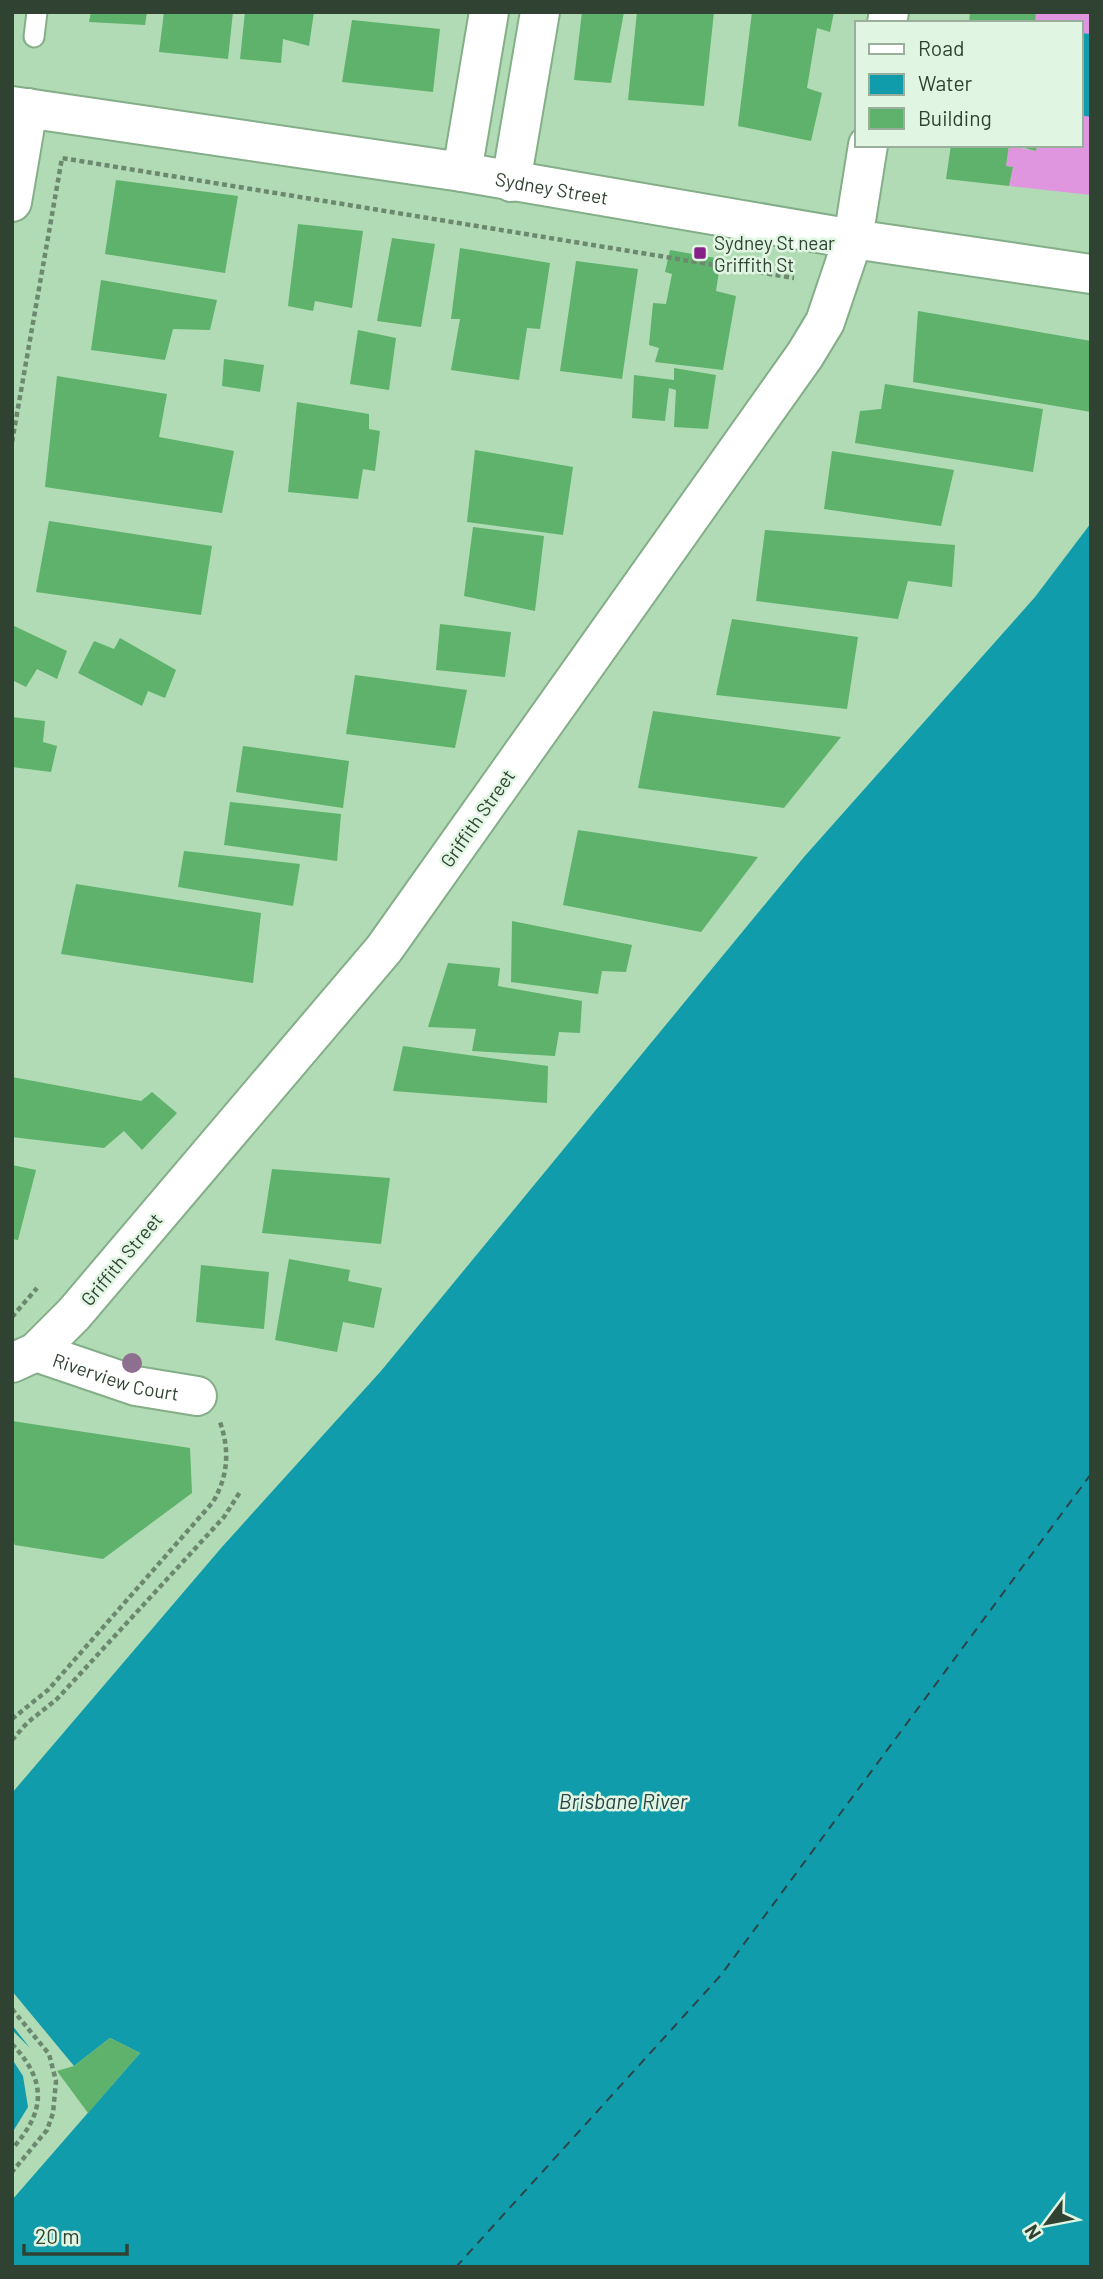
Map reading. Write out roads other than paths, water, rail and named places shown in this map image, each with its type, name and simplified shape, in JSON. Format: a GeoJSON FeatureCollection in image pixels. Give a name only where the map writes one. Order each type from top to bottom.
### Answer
{"type":"FeatureCollection","features":[{"type":"Feature","properties":{"kind":"street"},"geometry":{"type":"LineString","coordinates":[[462,172],[489,12]]}},
{"type":"Feature","properties":{"kind":"street"},"geometry":{"type":"LineString","coordinates":[[511,182],[540,12]]}},
{"type":"Feature","properties":{"kind":"street"},"geometry":{"type":"LineString","coordinates":[[12,202],[20,107]]}},
{"type":"Feature","properties":{"kind":"street","name":"Sydney Street"},"geometry":{"type":"LineString","coordinates":[[20,107],[462,172],[853,239],[1091,274]]}},
{"type":"Feature","properties":{"kind":"street","name":"Griffith Street"},"geometry":{"type":"LineString","coordinates":[[24,1358],[74,1314],[384,950],[805,355],[825,322],[853,239],[868,147]]}},
{"type":"Feature","properties":{"kind":"street","name":"Riverview Court"},"geometry":{"type":"LineString","coordinates":[[24,1358],[136,1386],[197,1396]]}},
{"type":"Feature","properties":{"kind":"lane"},"geometry":{"type":"LineString","coordinates":[[34,37],[37,12]]}},
{"type":"Feature","properties":{"kind":"water"},"geometry":{"type":"Polygon","coordinates":[[[1082,33],[1091,34],[1091,117],[1082,115],[1082,33]]]}},
{"type":"Feature","properties":{"kind":"water","name":"Brisbane River"},"geometry":{"type":"Polygon","coordinates":[[[1091,523],[1091,2267],[12,2267],[12,1793],[222,1547],[381,1371],[804,857],[1035,597],[1091,523]]]}},
{"type":"Feature","properties":{"kind":"place","name":"Sydney St near Griffith St"},"geometry":{"type":"Point","coordinates":[700,253]}}]}
